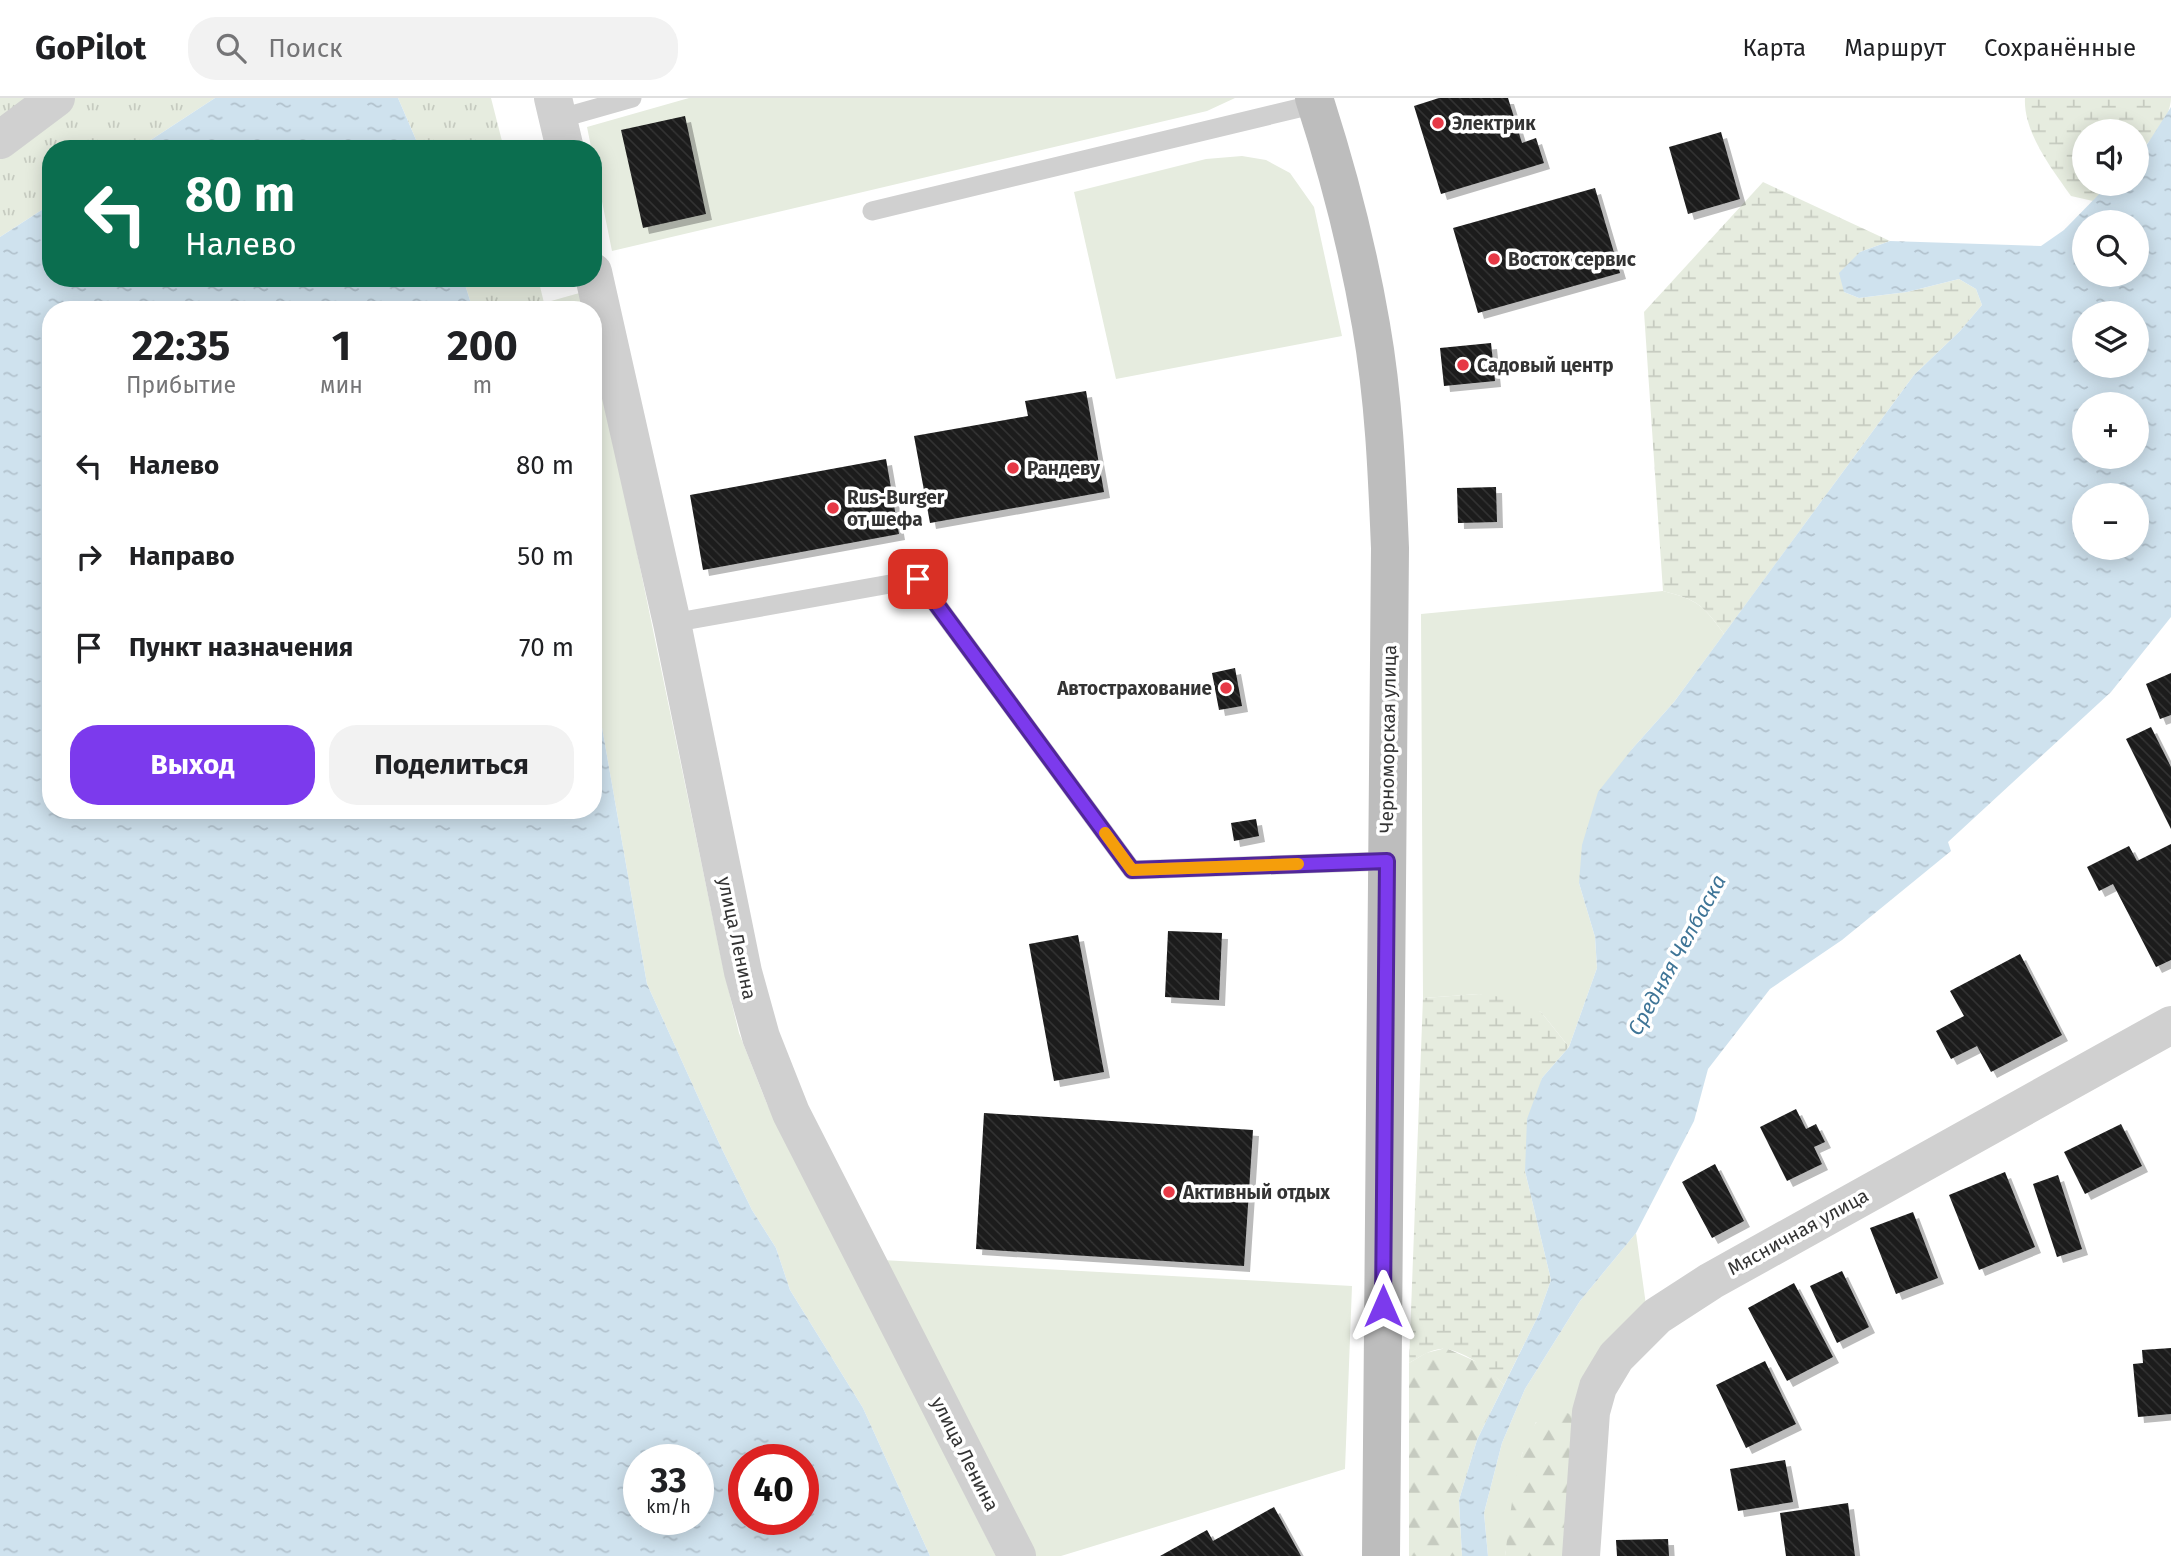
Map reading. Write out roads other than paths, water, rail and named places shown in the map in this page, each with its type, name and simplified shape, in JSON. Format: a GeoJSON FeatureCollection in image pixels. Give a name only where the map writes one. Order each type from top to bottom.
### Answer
{"type":"FeatureCollection","features":[{"type":"Feature","properties":{"kind":"street"},"geometry":{"type":"LineString","coordinates":[[0,141],[56,98]]}},
{"type":"Feature","properties":{"kind":"street","name":"Черноморская улица"},"geometry":{"type":"LineString","coordinates":[[1315,101],[1354,239],[1372,327],[1384,425],[1390,548],[1381,1556]]}},
{"type":"Feature","properties":{"kind":"street","name":"улица Ленина"},"geometry":{"type":"LineString","coordinates":[[602,312],[672,623],[744,972],[761,1037],[791,1113],[1017,1556]]}},
{"type":"Feature","properties":{"kind":"street","name":"Мясничная улица"},"geometry":{"type":"LineString","coordinates":[[1581,1556],[1591,1412],[1598,1387],[1616,1357],[1657,1316],[1711,1280],[2171,1025]]}},
{"type":"Feature","properties":{"kind":"lane"},"geometry":{"type":"LineString","coordinates":[[559,122],[632,98]]}},
{"type":"Feature","properties":{"kind":"lane"},"geometry":{"type":"LineString","coordinates":[[872,211],[1315,101]]}},
{"type":"Feature","properties":{"kind":"lane"},"geometry":{"type":"LineString","coordinates":[[672,623],[918,579],[1132,870],[1387,861]]}},
{"type":"Feature","properties":{"kind":"water"},"geometry":{"type":"Polygon","coordinates":[[[215,98],[398,98],[416,140],[151,140],[215,98]]]}},
{"type":"Feature","properties":{"kind":"water","name":"Средняя Челбаска"},"geometry":{"type":"Polygon","coordinates":[[[2171,107],[2171,617],[2111,692],[1948,842],[1951,851],[1842,940],[1770,989],[1708,1069],[1694,1121],[1636,1233],[1580,1301],[1525,1389],[1502,1443],[1484,1513],[1488,1556],[1462,1556],[1459,1500],[1477,1440],[1539,1314],[1551,1280],[1525,1171],[1527,1119],[1542,1078],[1569,1047],[1597,968],[1595,937],[1579,883],[1582,845],[1598,792],[1674,702],[1914,375],[1960,331],[1982,305],[1976,289],[1959,279],[1907,292],[1859,298],[1844,292],[1839,273],[1860,252],[1890,241],[2041,246],[2072,222],[2072,287],[2149,287],[2149,210],[2084,210],[2097,196],[2149,196],[2149,141],[2171,107]]]}},
{"type":"Feature","properties":{"kind":"water"},"geometry":{"type":"Polygon","coordinates":[[[42,210],[42,287],[466,287],[470,301],[42,301],[42,819],[602,819],[602,727],[647,984],[719,1143],[752,1210],[776,1248],[790,1290],[863,1408],[930,1556],[0,1556],[0,237],[42,210]]]}},
{"type":"Feature","properties":{"kind":"place","name":"Электрик"},"geometry":{"type":"Point","coordinates":[1438,123]}},
{"type":"Feature","properties":{"kind":"place","name":"Восток сервис"},"geometry":{"type":"Point","coordinates":[1494,259]}},
{"type":"Feature","properties":{"kind":"place","name":"Садовый центр"},"geometry":{"type":"Point","coordinates":[1463,365]}},
{"type":"Feature","properties":{"kind":"place","name":"Рандеву"},"geometry":{"type":"Point","coordinates":[1013,468]}},
{"type":"Feature","properties":{"kind":"place","name":"Rus-Burger от шефа"},"geometry":{"type":"Point","coordinates":[833,508]}},
{"type":"Feature","properties":{"kind":"place","name":"Автострахование"},"geometry":{"type":"Point","coordinates":[1226,688]}},
{"type":"Feature","properties":{"kind":"place","name":"Активный отдых"},"geometry":{"type":"Point","coordinates":[1169,1192]}}]}
